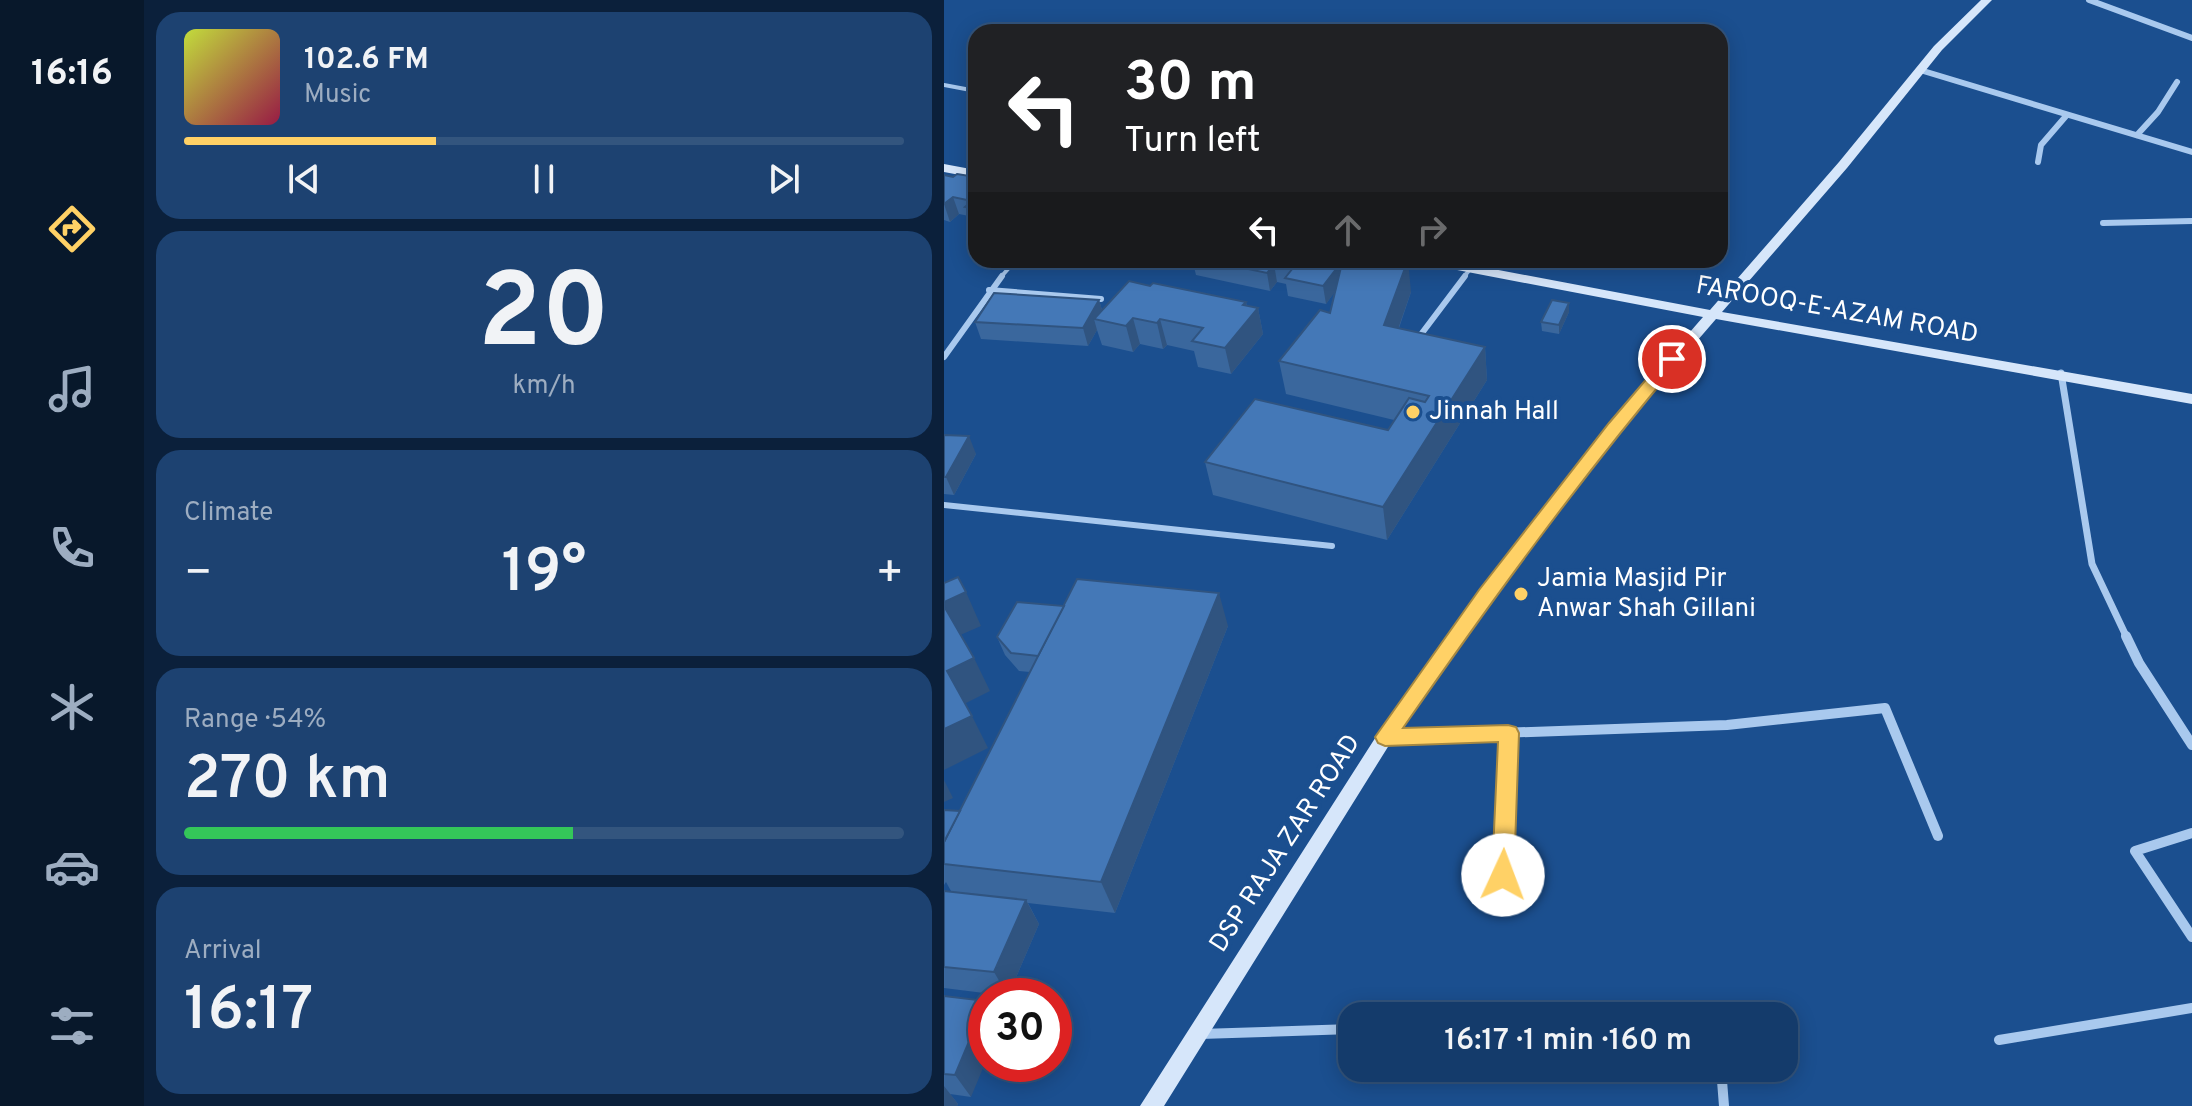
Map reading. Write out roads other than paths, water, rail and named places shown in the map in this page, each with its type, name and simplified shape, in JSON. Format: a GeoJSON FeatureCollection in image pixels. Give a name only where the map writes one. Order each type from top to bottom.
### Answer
{"type":"FeatureCollection","features":[{"type":"Feature","properties":{"kind":"street","name":"DSP RAJA ZAR ROAD"},"geometry":{"type":"LineString","coordinates":[[1151,1106],[1385,737],[1486,595],[1615,427],[1710,314],[1843,165],[1920,70],[1987,0]]}},
{"type":"Feature","properties":{"kind":"street"},"geometry":{"type":"LineString","coordinates":[[2089,0],[2192,38]]}},
{"type":"Feature","properties":{"kind":"street"},"geometry":{"type":"LineString","coordinates":[[1920,70],[2192,152]]}},
{"type":"Feature","properties":{"kind":"street"},"geometry":{"type":"LineString","coordinates":[[2137,135],[2158,112],[2177,82]]}},
{"type":"Feature","properties":{"kind":"street"},"geometry":{"type":"LineString","coordinates":[[2038,162],[2041,145],[2066,116]]}},
{"type":"Feature","properties":{"kind":"street"},"geometry":{"type":"LineString","coordinates":[[944,168],[968,172]]}},
{"type":"Feature","properties":{"kind":"street"},"geometry":{"type":"LineString","coordinates":[[2103,223],[2192,221]]}},
{"type":"Feature","properties":{"kind":"street","name":"FAROOQ-E-AZAM ROAD"},"geometry":{"type":"LineString","coordinates":[[1471,268],[1710,314],[2061,373],[2192,399]]}},
{"type":"Feature","properties":{"kind":"street"},"geometry":{"type":"LineString","coordinates":[[2061,373],[2092,564],[2139,663],[2192,745]]}},
{"type":"Feature","properties":{"kind":"street"},"geometry":{"type":"LineString","coordinates":[[1385,737],[1727,725],[1885,708],[1938,836]]}},
{"type":"Feature","properties":{"kind":"street"},"geometry":{"type":"LineString","coordinates":[[1503,875],[1508,733]]}},
{"type":"Feature","properties":{"kind":"street"},"geometry":{"type":"LineString","coordinates":[[2192,833],[2135,851],[2192,937]]}},
{"type":"Feature","properties":{"kind":"street"},"geometry":{"type":"LineString","coordinates":[[1999,1040],[2192,1008]]}},
{"type":"Feature","properties":{"kind":"street"},"geometry":{"type":"LineString","coordinates":[[1195,1034],[1338,1029]]}},
{"type":"Feature","properties":{"kind":"street"},"geometry":{"type":"LineString","coordinates":[[1722,1082],[1724,1106]]}},
{"type":"Feature","properties":{"kind":"lane"},"geometry":{"type":"LineString","coordinates":[[944,85],[968,90]]}},
{"type":"Feature","properties":{"kind":"lane"},"geometry":{"type":"LineString","coordinates":[[944,357],[989,290],[1009,268]]}},
{"type":"Feature","properties":{"kind":"lane"},"geometry":{"type":"LineString","coordinates":[[1412,347],[1471,268]]}},
{"type":"Feature","properties":{"kind":"lane"},"geometry":{"type":"LineString","coordinates":[[989,290],[1101,299]]}},
{"type":"Feature","properties":{"kind":"lane"},"geometry":{"type":"LineString","coordinates":[[944,505],[1332,546]]}},
{"type":"Feature","properties":{"kind":"place","name":"Jinnah Hall"},"geometry":{"type":"Point","coordinates":[1413,412]}},
{"type":"Feature","properties":{"kind":"place","name":"Jamia Masjid Pir Anwar Shah Gillani"},"geometry":{"type":"Point","coordinates":[1521,594]}}]}
